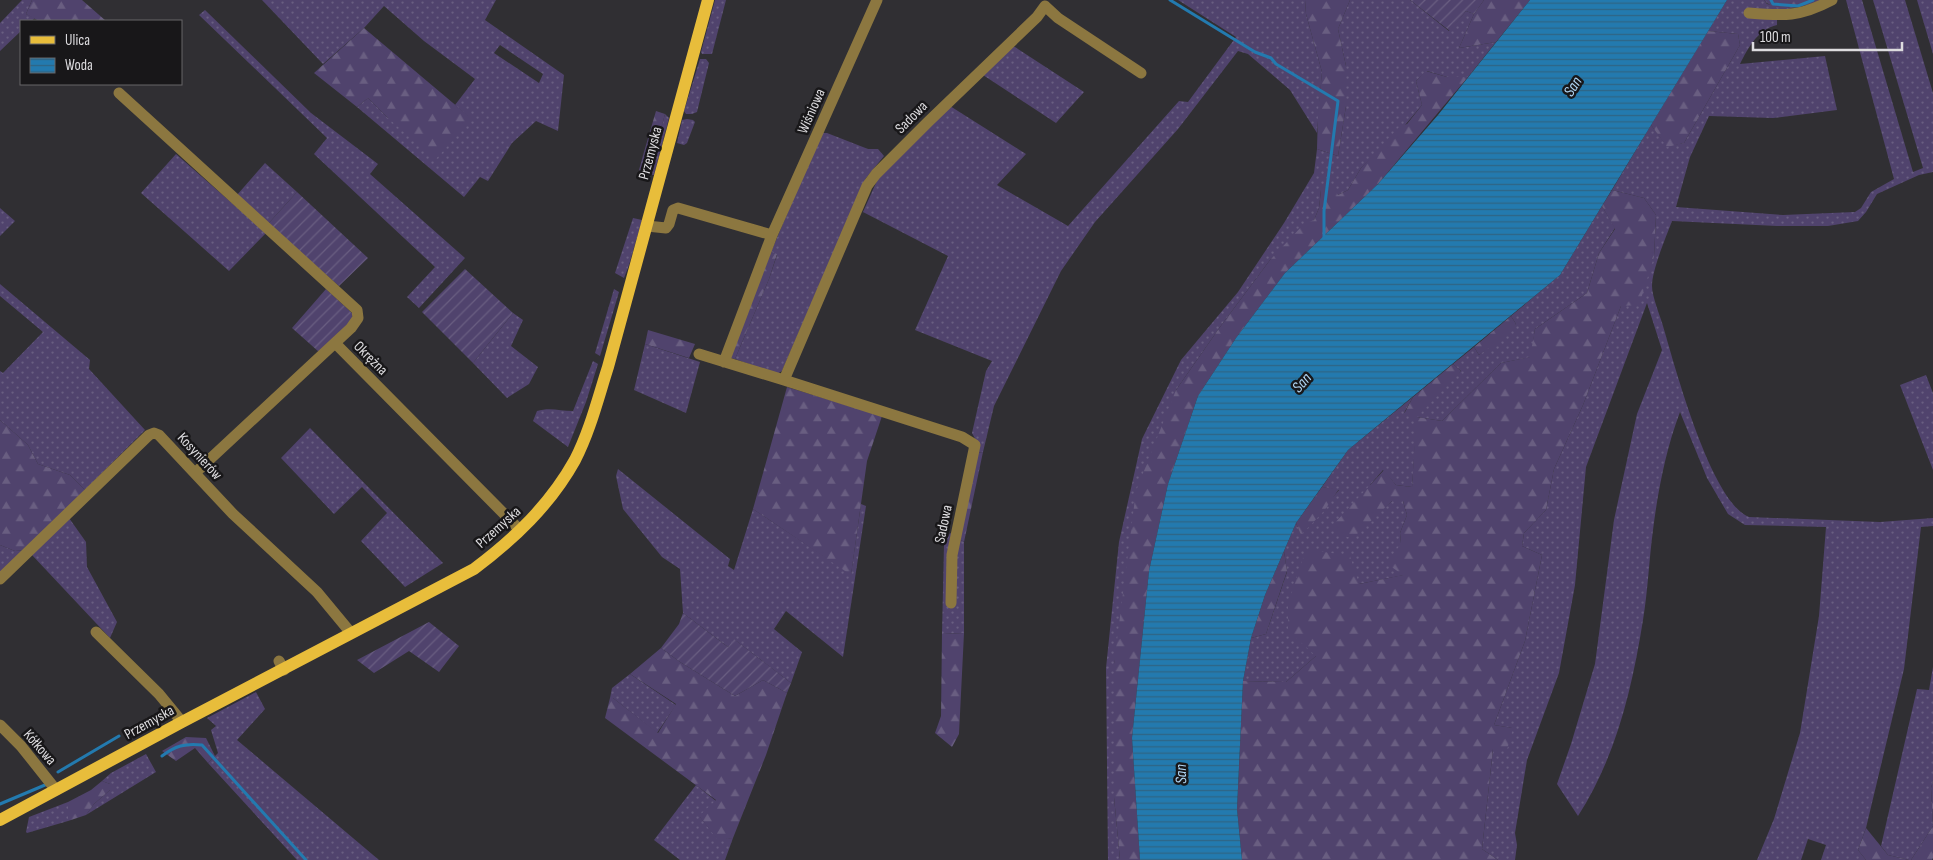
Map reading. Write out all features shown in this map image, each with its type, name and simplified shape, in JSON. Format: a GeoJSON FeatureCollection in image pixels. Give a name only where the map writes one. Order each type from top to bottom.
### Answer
{"type":"FeatureCollection","features":[{"type":"Feature","properties":{"kind":"main road","name":"Przemyska"},"geometry":{"type":"LineString","coordinates":[[0,820],[182,722],[281,665],[351,633],[474,569],[520,530],[552,494],[575,460],[586,434],[608,367],[708,0]]}},
{"type":"Feature","properties":{"kind":"street","name":"Wiśniowa"},"geometry":{"type":"LineString","coordinates":[[724,362],[772,235],[877,0]]}},
{"type":"Feature","properties":{"kind":"street"},"geometry":{"type":"LineString","coordinates":[[1749,13],[1782,16],[1798,14],[1812,10],[1832,0]]}},
{"type":"Feature","properties":{"kind":"street","name":"Sadowa"},"geometry":{"type":"LineString","coordinates":[[784,380],[867,186],[876,174],[921,128],[1037,17],[1045,2],[1058,18],[1141,73]]}},
{"type":"Feature","properties":{"kind":"street"},"geometry":{"type":"LineString","coordinates":[[119,93],[357,310],[358,318],[351,328],[335,343]]}},
{"type":"Feature","properties":{"kind":"street"},"geometry":{"type":"LineString","coordinates":[[647,226],[666,228],[673,210],[678,208],[772,235]]}},
{"type":"Feature","properties":{"kind":"street","name":"Okrężna"},"geometry":{"type":"LineString","coordinates":[[195,473],[335,343],[520,530]]}},
{"type":"Feature","properties":{"kind":"street","name":"Sadowa"},"geometry":{"type":"LineString","coordinates":[[699,354],[962,437],[975,445],[952,555],[952,604]]}},
{"type":"Feature","properties":{"kind":"street","name":"Kosynierów"},"geometry":{"type":"LineString","coordinates":[[0,579],[149,434],[154,433],[159,435],[233,514],[317,592],[351,633]]}},
{"type":"Feature","properties":{"kind":"street"},"geometry":{"type":"LineString","coordinates":[[96,632],[159,694],[182,722]]}},
{"type":"Feature","properties":{"kind":"street","name":"Kółkowa"},"geometry":{"type":"LineString","coordinates":[[0,725],[21,746],[56,790]]}},
{"type":"Feature","properties":{"kind":"green space"},"geometry":{"type":"Polygon","coordinates":[[[22,0],[32,0],[26,14],[35,18],[32,20],[20,20],[20,32],[0,51],[0,23],[22,0]]]}},
{"type":"Feature","properties":{"kind":"green space"},"geometry":{"type":"Polygon","coordinates":[[[32,0],[82,0],[105,20],[37,20],[26,14],[32,0]]]}},
{"type":"Feature","properties":{"kind":"green space"},"geometry":{"type":"Polygon","coordinates":[[[262,0],[496,0],[485,20],[564,75],[558,131],[536,121],[512,143],[488,181],[480,177],[464,197],[357,107],[368,98],[388,118],[471,119],[455,105],[475,79],[424,41],[384,6],[364,28],[323,64],[262,0]],[[500,45],[494,53],[539,83],[543,74],[500,45]]]}},
{"type":"Feature","properties":{"kind":"green space"},"geometry":{"type":"Polygon","coordinates":[[[715,0],[726,0],[712,54],[702,54],[701,52],[715,0]]]}},
{"type":"Feature","properties":{"kind":"green space"},"geometry":{"type":"Polygon","coordinates":[[[1178,0],[1305,0],[1306,14],[1322,72],[1317,133],[1290,90],[1248,54],[1238,51],[1178,129],[1095,222],[1061,271],[994,406],[983,452],[978,453],[978,444],[972,433],[986,371],[992,361],[915,330],[948,256],[863,212],[880,174],[950,106],[1026,154],[997,185],[1068,226],[1179,101],[1188,102],[1236,37],[1178,0]]]}},
{"type":"Feature","properties":{"kind":"green space"},"geometry":{"type":"Polygon","coordinates":[[[1305,0],[1350,0],[1338,29],[1346,66],[1346,106],[1338,156],[1317,149],[1322,72],[1306,14],[1305,0]]]}},
{"type":"Feature","properties":{"kind":"green space"},"geometry":{"type":"Polygon","coordinates":[[[1350,0],[1410,0],[1449,31],[1466,11],[1474,14],[1459,48],[1496,42],[1468,77],[1447,77],[1427,71],[1416,81],[1422,105],[1406,124],[1361,168],[1348,190],[1338,195],[1321,190],[1319,208],[1314,220],[1270,260],[1176,390],[1114,664],[1114,797],[1120,860],[1108,860],[1106,668],[1119,542],[1142,439],[1181,360],[1238,292],[1284,223],[1314,173],[1317,149],[1338,156],[1346,106],[1346,66],[1338,29],[1350,0]]]}},
{"type":"Feature","properties":{"kind":"green space"},"geometry":{"type":"Polygon","coordinates":[[[1410,0],[1484,0],[1474,14],[1466,11],[1450,31],[1410,0]]]}},
{"type":"Feature","properties":{"kind":"green space"},"geometry":{"type":"Polygon","coordinates":[[[1484,0],[1530,0],[1496,42],[1459,48],[1474,14],[1484,0]]]}},
{"type":"Feature","properties":{"kind":"green space"},"geometry":{"type":"Polygon","coordinates":[[[1727,0],[1764,0],[1767,4],[1794,9],[1777,20],[1777,25],[1770,27],[1754,40],[1740,64],[1825,56],[1837,110],[1773,118],[1709,116],[1690,157],[1676,207],[1783,215],[1855,212],[1861,208],[1871,192],[1894,179],[1846,0],[1862,0],[1913,172],[1923,168],[1873,0],[1905,0],[1933,93],[1933,172],[1919,175],[1877,194],[1858,221],[1828,226],[1777,226],[1672,221],[1657,263],[1652,286],[1676,371],[1696,431],[1721,487],[1735,506],[1749,517],[1880,522],[1933,518],[1933,526],[1921,527],[1904,669],[1866,828],[1858,850],[1866,860],[1821,860],[1826,845],[1808,839],[1801,860],[1757,860],[1774,819],[1800,733],[1819,616],[1826,527],[1745,525],[1728,514],[1707,478],[1680,412],[1660,485],[1643,620],[1634,671],[1621,722],[1603,770],[1578,816],[1557,784],[1595,664],[1614,520],[1637,414],[1662,350],[1647,303],[1586,467],[1575,585],[1559,673],[1527,760],[1515,833],[1517,845],[1515,860],[1498,860],[1482,849],[1493,749],[1512,728],[1494,725],[1525,641],[1542,555],[1522,546],[1524,533],[1546,510],[1554,469],[1583,405],[1621,306],[1654,257],[1656,215],[1644,198],[1612,190],[1651,125],[1667,146],[1684,143],[1740,45],[1738,34],[1708,31],[1727,0]]]}},
{"type":"Feature","properties":{"kind":"green space"},"geometry":{"type":"Polygon","coordinates":[[[1764,0],[1826,0],[1794,8],[1785,8],[1770,5],[1764,0]]]}},
{"type":"Feature","properties":{"kind":"green space"},"geometry":{"type":"Polygon","coordinates":[[[1917,0],[1933,0],[1933,54],[1917,0]]]}},
{"type":"Feature","properties":{"kind":"green space"},"geometry":{"type":"Polygon","coordinates":[[[205,10],[311,113],[378,164],[370,174],[465,258],[419,308],[407,297],[435,267],[314,154],[327,138],[199,15],[205,10]]]}},
{"type":"Feature","properties":{"kind":"green space"},"geometry":{"type":"Polygon","coordinates":[[[364,28],[472,119],[435,160],[368,98],[357,107],[314,73],[364,28]]]}},
{"type":"Feature","properties":{"kind":"green space"},"geometry":{"type":"Polygon","coordinates":[[[1708,31],[1738,34],[1740,45],[1684,143],[1667,147],[1651,125],[1708,31]]]}},
{"type":"Feature","properties":{"kind":"green space"},"geometry":{"type":"Polygon","coordinates":[[[1010,46],[1015,47],[1084,92],[1056,123],[983,75],[1010,46]]]}},
{"type":"Feature","properties":{"kind":"green space"},"geometry":{"type":"Polygon","coordinates":[[[700,59],[706,59],[709,63],[697,112],[686,114],[684,111],[700,59]]]}},
{"type":"Feature","properties":{"kind":"green space"},"geometry":{"type":"Polygon","coordinates":[[[1426,71],[1447,77],[1468,77],[1378,184],[1285,273],[1236,338],[1198,396],[1168,484],[1149,571],[1132,738],[1140,860],[1120,860],[1114,797],[1114,664],[1136,491],[1176,390],[1270,260],[1304,224],[1314,220],[1319,208],[1321,190],[1330,185],[1338,195],[1348,190],[1361,168],[1400,126],[1407,124],[1422,105],[1416,81],[1426,71]]]}},
{"type":"Feature","properties":{"kind":"green space"},"geometry":{"type":"Polygon","coordinates":[[[656,111],[665,114],[654,154],[644,152],[656,111]]]}},
{"type":"Feature","properties":{"kind":"green space"},"geometry":{"type":"Polygon","coordinates":[[[665,114],[669,118],[654,175],[648,175],[639,170],[644,152],[654,154],[665,114]]]}},
{"type":"Feature","properties":{"kind":"green space"},"geometry":{"type":"Polygon","coordinates":[[[687,119],[695,122],[687,143],[684,145],[677,143],[682,120],[687,119]]]}},
{"type":"Feature","properties":{"kind":"green space"},"geometry":{"type":"Polygon","coordinates":[[[821,133],[827,133],[868,149],[878,149],[884,156],[866,178],[782,371],[777,374],[735,359],[769,279],[777,255],[771,252],[821,133]]]}},
{"type":"Feature","properties":{"kind":"green space"},"geometry":{"type":"Polygon","coordinates":[[[176,154],[266,233],[229,271],[141,193],[176,154]]]}},
{"type":"Feature","properties":{"kind":"green space"},"geometry":{"type":"Polygon","coordinates":[[[265,163],[297,192],[268,224],[237,195],[265,163]]]}},
{"type":"Feature","properties":{"kind":"green space"},"geometry":{"type":"Polygon","coordinates":[[[1612,190],[1644,198],[1656,215],[1654,257],[1639,305],[1621,306],[1583,405],[1554,469],[1546,510],[1524,533],[1522,546],[1542,555],[1525,641],[1494,725],[1513,728],[1507,750],[1493,749],[1482,849],[1498,860],[1242,860],[1237,809],[1243,681],[1286,682],[1316,656],[1288,631],[1288,604],[1306,549],[1350,556],[1359,584],[1403,575],[1386,563],[1401,544],[1400,533],[1407,515],[1403,501],[1392,501],[1353,538],[1337,535],[1332,526],[1384,470],[1396,485],[1412,487],[1416,418],[1404,414],[1413,397],[1453,364],[1461,371],[1417,417],[1442,421],[1501,363],[1530,357],[1535,329],[1587,293],[1599,253],[1615,229],[1602,206],[1612,190]]]}},
{"type":"Feature","properties":{"kind":"green space"},"geometry":{"type":"Polygon","coordinates":[[[297,192],[368,258],[339,286],[268,224],[297,192]]]}},
{"type":"Feature","properties":{"kind":"green space"},"geometry":{"type":"Polygon","coordinates":[[[1602,206],[1615,228],[1599,253],[1587,293],[1535,329],[1531,357],[1501,363],[1442,421],[1417,417],[1412,487],[1396,485],[1383,470],[1370,485],[1377,514],[1392,501],[1403,501],[1407,515],[1400,533],[1404,575],[1359,584],[1316,656],[1286,682],[1243,681],[1251,638],[1266,634],[1287,572],[1284,551],[1296,523],[1301,534],[1339,490],[1322,487],[1348,450],[1413,397],[1404,413],[1461,371],[1453,364],[1474,347],[1479,355],[1516,324],[1511,316],[1560,275],[1602,206]]]}},
{"type":"Feature","properties":{"kind":"green space"},"geometry":{"type":"Polygon","coordinates":[[[0,208],[15,221],[0,236],[0,208]]]}},
{"type":"Feature","properties":{"kind":"green space"},"geometry":{"type":"Polygon","coordinates":[[[633,218],[642,220],[624,278],[615,273],[633,218]]]}},
{"type":"Feature","properties":{"kind":"green space"},"geometry":{"type":"Polygon","coordinates":[[[771,252],[777,254],[769,279],[735,359],[729,358],[771,252]]]}},
{"type":"Feature","properties":{"kind":"green space"},"geometry":{"type":"Polygon","coordinates":[[[465,269],[513,313],[473,363],[422,312],[465,269]]]}},
{"type":"Feature","properties":{"kind":"green space"},"geometry":{"type":"Polygon","coordinates":[[[0,284],[90,360],[89,369],[145,430],[85,490],[70,475],[38,464],[28,445],[0,420],[0,371],[3,373],[43,332],[0,296],[0,284]]]}},
{"type":"Feature","properties":{"kind":"green space"},"geometry":{"type":"Polygon","coordinates":[[[326,289],[353,314],[351,323],[319,352],[292,328],[326,289]]]}},
{"type":"Feature","properties":{"kind":"green space"},"geometry":{"type":"Polygon","coordinates":[[[614,289],[619,292],[600,356],[595,353],[614,289]]]}},
{"type":"Feature","properties":{"kind":"green space"},"geometry":{"type":"Polygon","coordinates":[[[513,313],[523,320],[511,346],[538,367],[529,384],[507,398],[473,363],[513,313]]]}},
{"type":"Feature","properties":{"kind":"green space"},"geometry":{"type":"Polygon","coordinates":[[[1511,316],[1516,324],[1511,332],[1479,355],[1474,347],[1511,316]]]}},
{"type":"Feature","properties":{"kind":"green space"},"geometry":{"type":"Polygon","coordinates":[[[648,330],[695,344],[689,358],[645,344],[648,330]]]}},
{"type":"Feature","properties":{"kind":"green space"},"geometry":{"type":"Polygon","coordinates":[[[645,344],[700,362],[686,413],[634,390],[645,344]]]}},
{"type":"Feature","properties":{"kind":"green space"},"geometry":{"type":"Polygon","coordinates":[[[593,361],[598,364],[586,402],[568,447],[533,421],[537,411],[551,409],[573,411],[593,361]]]}},
{"type":"Feature","properties":{"kind":"green space"},"geometry":{"type":"Polygon","coordinates":[[[1926,375],[1933,393],[1933,470],[1900,385],[1926,375]]]}},
{"type":"Feature","properties":{"kind":"green space"},"geometry":{"type":"Polygon","coordinates":[[[787,387],[882,416],[867,461],[851,575],[753,509],[787,387]]]}},
{"type":"Feature","properties":{"kind":"green space"},"geometry":{"type":"Polygon","coordinates":[[[0,420],[28,445],[38,464],[70,475],[85,490],[25,550],[15,551],[0,545],[0,420]]]}},
{"type":"Feature","properties":{"kind":"green space"},"geometry":{"type":"Polygon","coordinates":[[[310,428],[443,563],[405,587],[361,541],[387,513],[362,487],[334,514],[281,458],[310,428]]]}},
{"type":"Feature","properties":{"kind":"green space"},"geometry":{"type":"Polygon","coordinates":[[[983,452],[964,542],[958,538],[978,453],[983,452]]]}},
{"type":"Feature","properties":{"kind":"green space"},"geometry":{"type":"Polygon","coordinates":[[[618,469],[730,559],[728,566],[734,570],[753,509],[851,574],[861,504],[866,506],[843,657],[786,611],[774,629],[802,652],[791,683],[735,640],[728,647],[683,613],[680,569],[662,557],[623,509],[616,476],[618,469]]]}},
{"type":"Feature","properties":{"kind":"green space"},"geometry":{"type":"Polygon","coordinates":[[[1322,487],[1339,489],[1324,511],[1301,535],[1296,523],[1322,487]]]}},
{"type":"Feature","properties":{"kind":"green space"},"geometry":{"type":"Polygon","coordinates":[[[69,518],[86,542],[87,567],[117,622],[110,638],[32,555],[69,518]]]}},
{"type":"Feature","properties":{"kind":"green space"},"geometry":{"type":"Polygon","coordinates":[[[950,533],[964,542],[964,633],[942,634],[944,545],[950,533]]]}},
{"type":"Feature","properties":{"kind":"green space"},"geometry":{"type":"Polygon","coordinates":[[[0,545],[15,551],[25,550],[0,573],[0,545]]]}},
{"type":"Feature","properties":{"kind":"green space"},"geometry":{"type":"Polygon","coordinates":[[[1284,551],[1287,571],[1266,634],[1251,638],[1265,595],[1284,551]]]}},
{"type":"Feature","properties":{"kind":"green space"},"geometry":{"type":"Polygon","coordinates":[[[683,613],[728,647],[734,639],[791,683],[787,693],[763,680],[735,696],[661,648],[679,624],[683,613]]]}},
{"type":"Feature","properties":{"kind":"green space"},"geometry":{"type":"Polygon","coordinates":[[[429,622],[459,646],[439,672],[409,651],[374,673],[357,660],[429,622]]]}},
{"type":"Feature","properties":{"kind":"green space"},"geometry":{"type":"Polygon","coordinates":[[[964,633],[959,734],[952,747],[935,733],[941,716],[942,634],[964,633]]]}},
{"type":"Feature","properties":{"kind":"green space"},"geometry":{"type":"Polygon","coordinates":[[[661,648],[735,696],[763,680],[787,693],[766,755],[733,838],[718,840],[699,816],[716,800],[605,718],[610,698],[613,698],[658,733],[676,704],[630,674],[661,648]]]}},
{"type":"Feature","properties":{"kind":"green space"},"geometry":{"type":"Polygon","coordinates":[[[1933,667],[1933,781],[1931,788],[1933,826],[1911,860],[1909,860],[1888,855],[1881,846],[1917,689],[1929,690],[1933,667]]]}},
{"type":"Feature","properties":{"kind":"green space"},"geometry":{"type":"Polygon","coordinates":[[[630,674],[676,705],[657,733],[613,698],[610,698],[612,688],[630,674]]]}},
{"type":"Feature","properties":{"kind":"green space"},"geometry":{"type":"Polygon","coordinates":[[[256,692],[265,709],[237,740],[379,860],[297,860],[208,763],[218,753],[211,730],[216,726],[207,718],[256,692]]]}},
{"type":"Feature","properties":{"kind":"green space"},"geometry":{"type":"Polygon","coordinates":[[[186,737],[206,738],[215,756],[208,763],[195,748],[176,761],[162,751],[186,737]]]}},
{"type":"Feature","properties":{"kind":"green space"},"geometry":{"type":"Polygon","coordinates":[[[146,754],[156,772],[86,815],[94,804],[110,790],[110,784],[102,781],[111,773],[146,754]]]}},
{"type":"Feature","properties":{"kind":"green space"},"geometry":{"type":"Polygon","coordinates":[[[102,781],[110,784],[110,790],[94,804],[86,815],[68,821],[68,802],[91,790],[102,781]]]}},
{"type":"Feature","properties":{"kind":"green space"},"geometry":{"type":"Polygon","coordinates":[[[1933,781],[1933,826],[1931,788],[1933,781]]]}},
{"type":"Feature","properties":{"kind":"green space"},"geometry":{"type":"Polygon","coordinates":[[[696,785],[716,801],[700,817],[718,839],[733,838],[725,860],[680,860],[654,840],[696,785]]]}},
{"type":"Feature","properties":{"kind":"green space"},"geometry":{"type":"Polygon","coordinates":[[[68,802],[68,821],[26,832],[29,817],[68,802]]]}},
{"type":"Feature","properties":{"kind":"green space"},"geometry":{"type":"Polygon","coordinates":[[[1933,826],[1932,860],[1911,860],[1933,826]]]}},
{"type":"Feature","properties":{"kind":"green space"},"geometry":{"type":"Polygon","coordinates":[[[1866,828],[1888,855],[1909,860],[1866,860],[1858,850],[1866,828]]]}},
{"type":"Feature","properties":{"kind":"water","name":"San"},"geometry":{"type":"Polygon","coordinates":[[[1530,0],[1727,0],[1560,275],[1348,450],[1296,523],[1265,595],[1251,638],[1243,681],[1237,809],[1242,860],[1140,860],[1132,738],[1149,571],[1168,484],[1198,396],[1236,338],[1285,273],[1378,184],[1438,115],[1530,0]]]}},
{"type":"Feature","properties":{"kind":"waterway"},"geometry":{"type":"LineString","coordinates":[[1170,0],[1255,52],[1271,58],[1276,64],[1338,101],[1324,211],[1324,238]]}},
{"type":"Feature","properties":{"kind":"waterway"},"geometry":{"type":"LineString","coordinates":[[1771,0],[1773,4],[1798,6],[1813,0]]}},
{"type":"Feature","properties":{"kind":"waterway"},"geometry":{"type":"LineString","coordinates":[[58,772],[119,736]]}},
{"type":"Feature","properties":{"kind":"waterway"},"geometry":{"type":"LineString","coordinates":[[162,756],[180,746],[190,744],[202,745],[306,860]]}},
{"type":"Feature","properties":{"kind":"waterway"},"geometry":{"type":"LineString","coordinates":[[0,804],[45,785]]}}]}
